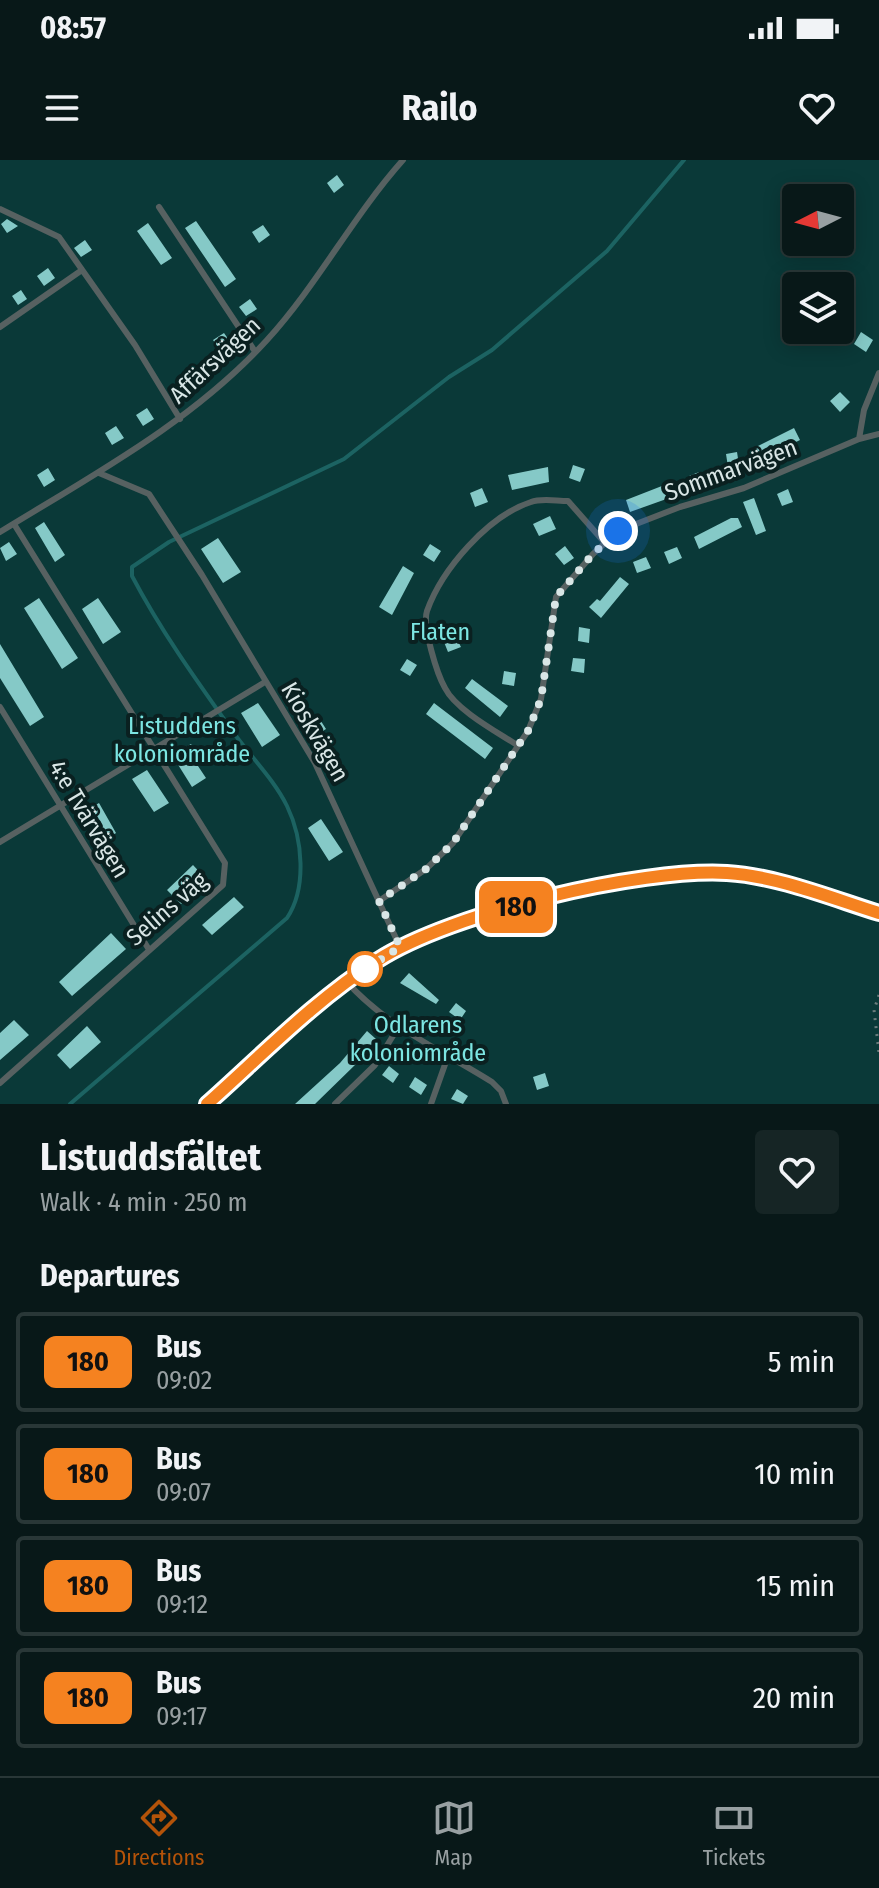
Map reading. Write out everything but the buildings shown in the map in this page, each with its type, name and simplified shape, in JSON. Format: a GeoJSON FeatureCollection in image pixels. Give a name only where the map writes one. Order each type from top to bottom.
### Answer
{"type":"FeatureCollection","features":[{"type":"Feature","properties":{"kind":"street"},"geometry":{"type":"LineString","coordinates":[[207,1104],[347,982],[400,947],[487,915],[560,895],[685,872],[730,873],[761,879],[879,913]]}},
{"type":"Feature","properties":{"kind":"lane","name":"Affärsvägen"},"geometry":{"type":"LineString","coordinates":[[0,532],[99,473],[180,419],[254,350],[310,285],[375,192],[403,160]]}},
{"type":"Feature","properties":{"kind":"lane"},"geometry":{"type":"LineString","coordinates":[[159,207],[254,350]]}},
{"type":"Feature","properties":{"kind":"lane"},"geometry":{"type":"LineString","coordinates":[[0,209],[53,231],[135,345],[180,419]]}},
{"type":"Feature","properties":{"kind":"lane"},"geometry":{"type":"LineString","coordinates":[[0,327],[82,270]]}},
{"type":"Feature","properties":{"kind":"lane"},"geometry":{"type":"LineString","coordinates":[[859,439],[864,410],[879,373]]}},
{"type":"Feature","properties":{"kind":"lane","name":"Sommarvägen"},"geometry":{"type":"LineString","coordinates":[[379,901],[426,869],[453,843],[528,731],[541,699],[556,597],[605,543],[618,531],[680,507],[744,488],[859,439],[879,434]]}},
{"type":"Feature","properties":{"kind":"lane","name":"Kioskvägen"},"geometry":{"type":"LineString","coordinates":[[99,473],[149,494],[172,528],[315,763],[400,947]]}},
{"type":"Feature","properties":{"kind":"lane"},"geometry":{"type":"LineString","coordinates":[[517,745],[480,722],[445,690],[427,631],[426,613],[473,539],[507,513],[533,501],[568,501],[605,543]]}},
{"type":"Feature","properties":{"kind":"lane","name":"Selins väg"},"geometry":{"type":"LineString","coordinates":[[0,1083],[148,948],[223,885],[227,876],[225,863],[14,524]]}},
{"type":"Feature","properties":{"kind":"lane"},"geometry":{"type":"LineString","coordinates":[[0,842],[265,682]]}},
{"type":"Feature","properties":{"kind":"lane","name":"4:e Tvärvägen"},"geometry":{"type":"LineString","coordinates":[[0,707],[148,948]]}},
{"type":"Feature","properties":{"kind":"lane"},"geometry":{"type":"LineString","coordinates":[[347,982],[361,998],[399,1026],[492,1082],[501,1091],[506,1104]]}},
{"type":"Feature","properties":{"kind":"lane"},"geometry":{"type":"LineString","coordinates":[[335,1104],[375,1065],[399,1026]]}},
{"type":"Feature","properties":{"kind":"lane"},"geometry":{"type":"LineString","coordinates":[[431,1104],[448,1056]]}},
{"type":"Feature","properties":{"kind":"path"},"geometry":{"type":"LineString","coordinates":[[879,995],[874,1010],[879,1053]]}},
{"type":"Feature","properties":{"kind":"green space","name":"Flaten"},"geometry":{"type":"Polygon","coordinates":[[[0,160],[879,160],[879,1104],[0,1104],[0,160]]]}},
{"type":"Feature","properties":{"kind":"waterway"},"geometry":{"type":"LineString","coordinates":[[70,1104],[287,918],[298,892],[300,878],[297,833],[282,797],[168,638],[132,576],[132,567],[169,542],[344,459],[449,377],[492,350],[607,251],[684,160]]}},
{"type":"Feature","properties":{"kind":"bus line","name":"180"},"geometry":{"type":"LineString","coordinates":[[207,1104],[300,1020],[376,961],[400,947],[487,915],[560,895],[685,872],[730,873],[761,879],[879,913]]}},
{"type":"Feature","properties":{"kind":"route"},"geometry":{"type":"LineString","coordinates":[[365,969],[361,972],[400,947],[379,901],[426,869],[453,843],[528,731],[541,699],[549,624],[556,597],[593,554],[618,531]]}},
{"type":"Feature","properties":{"kind":"park label","name":"Listuddens koloniområde"},"geometry":{"type":"Point","coordinates":[182,740]}},
{"type":"Feature","properties":{"kind":"park label","name":"Odlarens koloniområde"},"geometry":{"type":"Point","coordinates":[418,1039]}}]}
